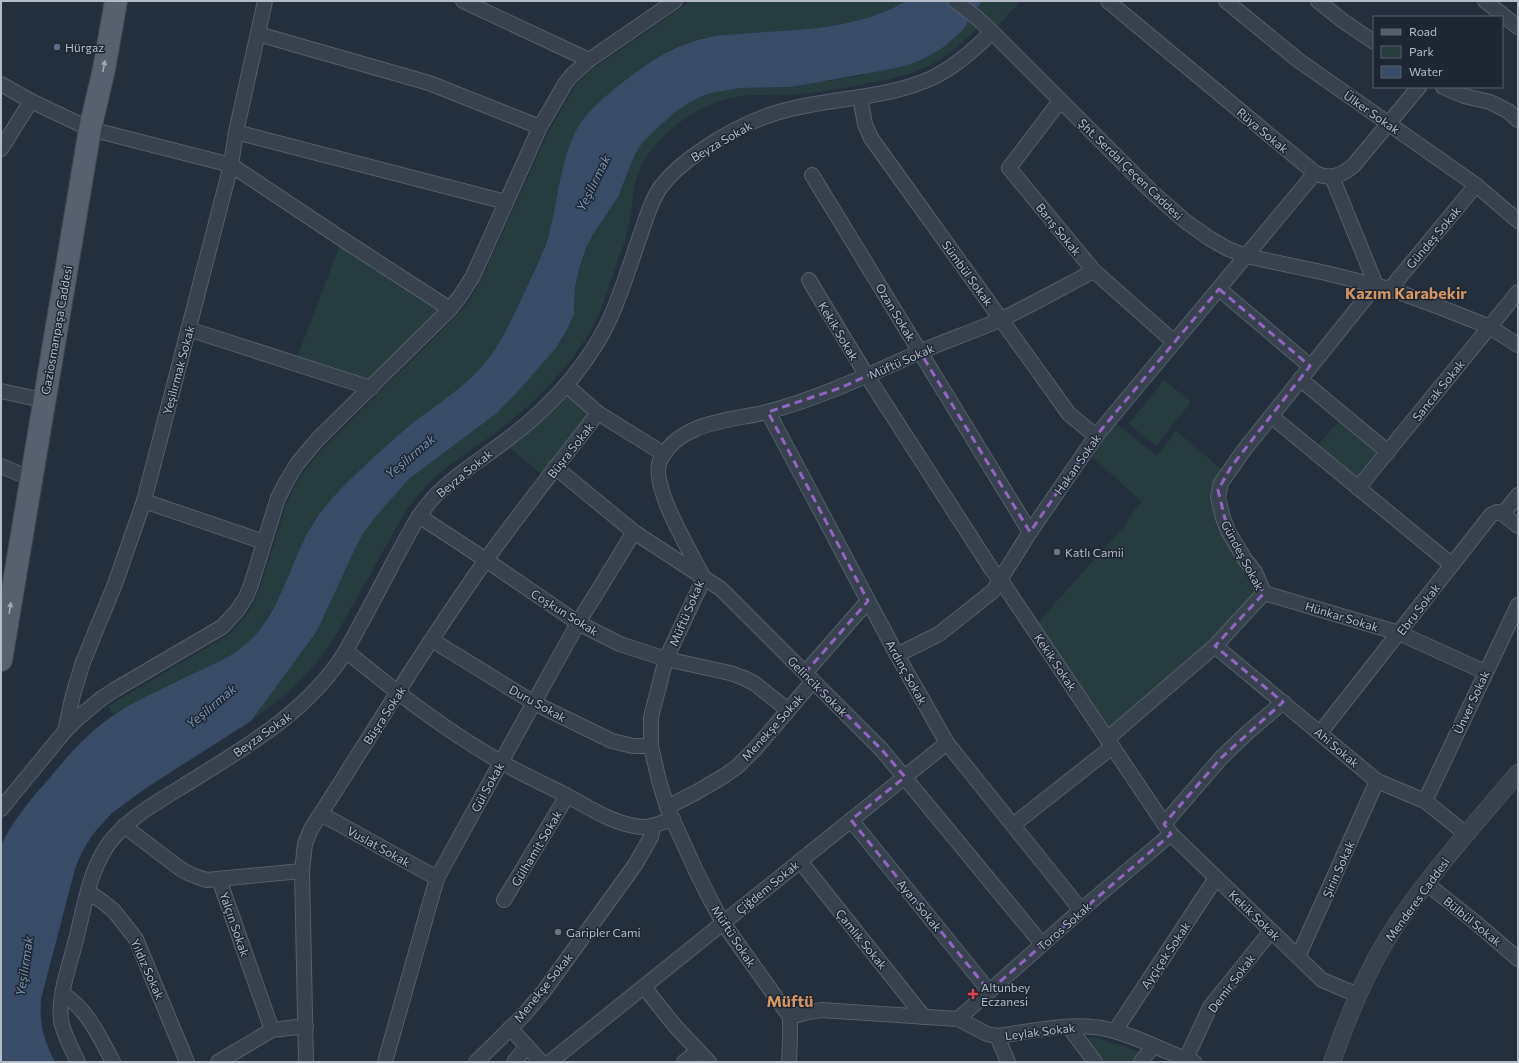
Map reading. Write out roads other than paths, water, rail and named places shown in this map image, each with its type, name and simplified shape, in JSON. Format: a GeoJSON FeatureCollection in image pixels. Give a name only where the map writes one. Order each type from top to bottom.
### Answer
{"type":"FeatureCollection","features":[{"type":"Feature","properties":{"kind":"main road","name":"Gaziosmanpaşa Caddesi"},"geometry":{"type":"LineString","coordinates":[[1,660],[85,127],[100,1]]}},
{"type":"Feature","properties":{"kind":"main road","name":"Gaziosmanpaşa Caddesi"},"geometry":{"type":"LineString","coordinates":[[1,588],[10,470],[33,398],[85,127],[104,69],[116,1]]}},
{"type":"Feature","properties":{"kind":"street","name":"Yeşilırmak Sokak"},"geometry":{"type":"LineString","coordinates":[[65,731],[73,695],[83,662],[115,584],[144,501],[231,165],[236,132],[265,1]]}},
{"type":"Feature","properties":{"kind":"street"},"geometry":{"type":"LineString","coordinates":[[463,1],[589,60]]}},
{"type":"Feature","properties":{"kind":"street"},"geometry":{"type":"LineString","coordinates":[[3,804],[65,731],[102,698],[210,634],[231,619],[246,597],[278,498],[297,464],[318,439],[450,309],[461,295],[473,276],[540,126],[565,84],[571,76],[589,60],[675,1]]}},
{"type":"Feature","properties":{"kind":"street","name":"Şht. Serdal Çeçen Caddesi"},"geometry":{"type":"LineString","coordinates":[[955,1],[976,17],[992,32],[1153,193],[1184,220],[1215,242],[1246,256],[1383,287],[1490,327],[1518,345]]}},
{"type":"Feature","properties":{"kind":"street","name":"Rüya Sokak"},"geometry":{"type":"LineString","coordinates":[[1108,1],[1315,173],[1326,177],[1332,177]]}},
{"type":"Feature","properties":{"kind":"street","name":"Ülker Sokak"},"geometry":{"type":"LineString","coordinates":[[1226,1],[1298,60],[1476,185],[1518,221]]}},
{"type":"Feature","properties":{"kind":"street"},"geometry":{"type":"LineString","coordinates":[[1486,1],[1518,26]]}},
{"type":"Feature","properties":{"kind":"street"},"geometry":{"type":"LineString","coordinates":[[1323,3],[1373,41]]}},
{"type":"Feature","properties":{"kind":"street","name":"Beyza Sokak"},"geometry":{"type":"LineString","coordinates":[[78,1062],[61,1020],[63,994],[88,892],[103,852],[124,826],[162,800],[261,738],[285,720],[320,686],[335,668],[346,651],[418,516],[448,483],[515,433],[566,385],[588,357],[606,327],[650,207],[660,189],[674,172],[704,148],[749,123],[779,112],[913,85],[933,77],[951,67],[973,51],[992,32]]}},
{"type":"Feature","properties":{"kind":"street"},"geometry":{"type":"LineString","coordinates":[[258,34],[429,83],[540,126]]}},
{"type":"Feature","properties":{"kind":"street"},"geometry":{"type":"LineString","coordinates":[[1,84],[31,101],[85,127],[231,165],[450,309]]}},
{"type":"Feature","properties":{"kind":"street"},"geometry":{"type":"LineString","coordinates":[[1383,287],[1332,177],[1346,172],[1353,166],[1418,88]]}},
{"type":"Feature","properties":{"kind":"street"},"geometry":{"type":"LineString","coordinates":[[1445,88],[1464,96],[1490,102],[1515,112]]}},
{"type":"Feature","properties":{"kind":"street","name":"Sümbül Sokak"},"geometry":{"type":"LineString","coordinates":[[860,96],[865,124],[870,138],[1069,414],[1096,436]]}},
{"type":"Feature","properties":{"kind":"street"},"geometry":{"type":"LineString","coordinates":[[1,149],[31,101]]}},
{"type":"Feature","properties":{"kind":"street","name":"Barış Sokak"},"geometry":{"type":"LineString","coordinates":[[1060,101],[1009,168],[1094,271],[1174,342]]}},
{"type":"Feature","properties":{"kind":"street"},"geometry":{"type":"LineString","coordinates":[[236,132],[506,202]]}},
{"type":"Feature","properties":{"kind":"street","name":"Hakan Sokak"},"geometry":{"type":"LineString","coordinates":[[897,655],[939,634],[993,591],[1030,532],[1096,436],[1315,173]]}},
{"type":"Feature","properties":{"kind":"street","name":"Ozan Sokak"},"geometry":{"type":"LineString","coordinates":[[812,175],[1030,532]]}},
{"type":"Feature","properties":{"kind":"street","name":"Gündeş Sokak"},"geometry":{"type":"LineString","coordinates":[[1013,825],[1110,743],[1215,646],[1264,593],[1254,572],[1228,531],[1218,497],[1221,483],[1231,467],[1310,366],[1476,185]]}},
{"type":"Feature","properties":{"kind":"street","name":"Müftü Sokak"},"geometry":{"type":"LineString","coordinates":[[790,1017],[723,923],[696,871],[670,813],[659,780],[651,746],[651,717],[666,659],[704,578],[676,523],[660,484],[658,468],[660,462],[664,454],[682,436],[702,425],[768,412],[840,388],[920,352],[1001,319],[1094,271]]}},
{"type":"Feature","properties":{"kind":"street","name":"Kekik Sokak"},"geometry":{"type":"LineString","coordinates":[[809,280],[867,376],[992,570],[1000,579],[1167,829],[1322,980],[1358,995]]}},
{"type":"Feature","properties":{"kind":"street"},"geometry":{"type":"LineString","coordinates":[[1219,289],[1310,366]]}},
{"type":"Feature","properties":{"kind":"street","name":"Sancak Sokak"},"geometry":{"type":"LineString","coordinates":[[1358,488],[1518,292]]}},
{"type":"Feature","properties":{"kind":"street"},"geometry":{"type":"LineString","coordinates":[[188,328],[371,388]]}},
{"type":"Feature","properties":{"kind":"street"},"geometry":{"type":"LineString","coordinates":[[1300,379],[1388,452]]}},
{"type":"Feature","properties":{"kind":"street"},"geometry":{"type":"LineString","coordinates":[[566,385],[598,413],[664,454]]}},
{"type":"Feature","properties":{"kind":"street"},"geometry":{"type":"LineString","coordinates":[[1,391],[33,398]]}},
{"type":"Feature","properties":{"kind":"street","name":"Ardınç Sokak"},"geometry":{"type":"LineString","coordinates":[[768,412],[897,655],[947,743],[1081,910]]}},
{"type":"Feature","properties":{"kind":"street","name":"Büşra Sokak"},"geometry":{"type":"LineString","coordinates":[[306,1062],[302,871],[305,844],[311,829],[432,640],[486,560],[555,467],[598,413]]}},
{"type":"Feature","properties":{"kind":"street"},"geometry":{"type":"LineString","coordinates":[[1271,416],[1452,565]]}},
{"type":"Feature","properties":{"kind":"street","name":"Gelincik Sokak"},"geometry":{"type":"LineString","coordinates":[[555,467],[634,532],[721,590],[882,750],[1042,944]]}},
{"type":"Feature","properties":{"kind":"street","name":"Ebru Sokak"},"geometry":{"type":"LineString","coordinates":[[1320,733],[1491,515],[1497,512],[1502,514],[1518,495]]}},
{"type":"Feature","properties":{"kind":"street"},"geometry":{"type":"LineString","coordinates":[[144,501],[264,542]]}},
{"type":"Feature","properties":{"kind":"street"},"geometry":{"type":"LineString","coordinates":[[1502,514],[1518,526]]}},
{"type":"Feature","properties":{"kind":"street","name":"Coşkun Sokak"},"geometry":{"type":"LineString","coordinates":[[418,516],[486,560],[578,623],[620,644],[666,659],[730,673],[744,678],[754,683],[788,710]]}},
{"type":"Feature","properties":{"kind":"street","name":"Gül Sokak"},"geometry":{"type":"LineString","coordinates":[[385,1062],[437,878],[578,623],[634,532]]}},
{"type":"Feature","properties":{"kind":"street","name":"Hünkar Sokak"},"geometry":{"type":"LineString","coordinates":[[1264,593],[1399,633],[1485,672]]}},
{"type":"Feature","properties":{"kind":"street","name":"Menekşe Sokak"},"geometry":{"type":"LineString","coordinates":[[476,1062],[544,991],[623,883],[646,848],[651,837],[653,826],[695,793],[738,766],[756,748],[788,710],[809,677],[868,601]]}},
{"type":"Feature","properties":{"kind":"street","name":"Ünver Sokak"},"geometry":{"type":"LineString","coordinates":[[1425,801],[1518,604]]}},
{"type":"Feature","properties":{"kind":"street","name":"Duru Sokak"},"geometry":{"type":"LineString","coordinates":[[432,640],[534,703],[612,741],[633,746],[651,746]]}},
{"type":"Feature","properties":{"kind":"street","name":"Ahi Sokak"},"geometry":{"type":"LineString","coordinates":[[1215,646],[1377,781],[1425,801],[1466,834]]}},
{"type":"Feature","properties":{"kind":"street"},"geometry":{"type":"LineString","coordinates":[[346,651],[398,693],[441,724],[501,762],[592,810],[617,821],[643,827],[653,826]]}},
{"type":"Feature","properties":{"kind":"street","name":"Toros Sokak"},"geometry":{"type":"LineString","coordinates":[[958,1019],[1081,910],[1167,829],[1221,758],[1283,702]]}},
{"type":"Feature","properties":{"kind":"street","name":"Çiğdem Sokak"},"geometry":{"type":"LineString","coordinates":[[550,1062],[947,743]]}},
{"type":"Feature","properties":{"kind":"street","name":"Menderes Caddesi"},"geometry":{"type":"LineString","coordinates":[[1332,1062],[1358,995],[1381,949],[1396,924],[1466,834],[1518,773]]}},
{"type":"Feature","properties":{"kind":"street","name":"Şirin Sokak"},"geometry":{"type":"LineString","coordinates":[[1298,957],[1377,781]]}},
{"type":"Feature","properties":{"kind":"street","name":"Gülhamit Sokak"},"geometry":{"type":"LineString","coordinates":[[504,900],[567,796]]}},
{"type":"Feature","properties":{"kind":"street","name":"Vuslat Sokak"},"geometry":{"type":"LineString","coordinates":[[321,814],[437,878]]}},
{"type":"Feature","properties":{"kind":"street","name":"Ayan Sokak"},"geometry":{"type":"LineString","coordinates":[[851,820],[989,991]]}},
{"type":"Feature","properties":{"kind":"street","name":"Yalçın Sokak"},"geometry":{"type":"LineString","coordinates":[[124,826],[186,873],[207,880],[219,879],[272,1030]]}},
{"type":"Feature","properties":{"kind":"street","name":"Çamlık Sokak"},"geometry":{"type":"LineString","coordinates":[[800,862],[924,1017]]}},
{"type":"Feature","properties":{"kind":"street"},"geometry":{"type":"LineString","coordinates":[[219,879],[302,871]]}},
{"type":"Feature","properties":{"kind":"street","name":"Ayçiçek Sokak"},"geometry":{"type":"LineString","coordinates":[[1114,1032],[1216,878]]}},
{"type":"Feature","properties":{"kind":"street","name":"Bülbül Sokak"},"geometry":{"type":"LineString","coordinates":[[1427,884],[1475,922],[1518,959]]}},
{"type":"Feature","properties":{"kind":"street","name":"Yıldız Sokak"},"geometry":{"type":"LineString","coordinates":[[88,892],[114,911],[136,939],[187,1062]]}},
{"type":"Feature","properties":{"kind":"street","name":"Demir Sokak"},"geometry":{"type":"LineString","coordinates":[[1190,1061],[1210,1007],[1271,931]]}},
{"type":"Feature","properties":{"kind":"street"},"geometry":{"type":"LineString","coordinates":[[644,986],[675,1026],[709,1062]]}},
{"type":"Feature","properties":{"kind":"street"},"geometry":{"type":"LineString","coordinates":[[63,994],[72,1000],[87,1015],[113,1062]]}},
{"type":"Feature","properties":{"kind":"street","name":"Leylak Sokak"},"geometry":{"type":"LineString","coordinates":[[790,1017],[821,1010],[958,1019],[987,1034],[997,1036],[1069,1027],[1094,1027],[1114,1032],[1190,1061]]}},
{"type":"Feature","properties":{"kind":"street"},"geometry":{"type":"LineString","coordinates":[[789,1062],[790,1017]]}},
{"type":"Feature","properties":{"kind":"street"},"geometry":{"type":"LineString","coordinates":[[218,1062],[272,1030],[306,1026]]}},
{"type":"Feature","properties":{"kind":"street"},"geometry":{"type":"LineString","coordinates":[[1069,1027],[1095,1062]]}},
{"type":"Feature","properties":{"kind":"street"},"geometry":{"type":"LineString","coordinates":[[510,1028],[540,1062]]}},
{"type":"Feature","properties":{"kind":"street"},"geometry":{"type":"LineString","coordinates":[[997,1036],[1008,1062]]}},
{"type":"Feature","properties":{"kind":"street"},"geometry":{"type":"LineString","coordinates":[[514,1062],[527,1046]]}},
{"type":"Feature","properties":{"kind":"street"},"geometry":{"type":"LineString","coordinates":[[1141,1062],[1152,1046]]}},
{"type":"Feature","properties":{"kind":"street"},"geometry":{"type":"LineString","coordinates":[[684,1062],[698,1050]]}},
{"type":"Feature","properties":{"kind":"water","name":"Yeşilırmak"},"geometry":{"type":"Polygon","coordinates":[[[906,1],[983,1],[968,19],[967,25],[958,35],[941,49],[923,59],[908,65],[886,70],[790,87],[740,88],[715,92],[700,97],[675,112],[643,142],[635,154],[618,197],[592,236],[586,248],[575,287],[574,314],[567,330],[555,349],[497,413],[409,479],[378,514],[364,532],[355,549],[317,631],[251,721],[146,788],[112,813],[93,834],[82,852],[75,869],[41,999],[43,1032],[55,1062],[1,1062],[1,845],[16,819],[68,756],[100,725],[126,707],[229,656],[241,648],[256,634],[278,599],[303,542],[325,507],[376,455],[411,424],[464,384],[483,365],[496,348],[505,332],[542,253],[548,238],[561,174],[569,147],[574,134],[586,116],[621,83],[643,67],[660,56],[686,44],[705,38],[720,36],[800,30],[837,25],[873,16],[906,1]]]}},
{"type":"Feature","properties":{"kind":"place","name":"Hürgaz"},"geometry":{"type":"Point","coordinates":[57,47]}},
{"type":"Feature","properties":{"kind":"place","name":"Katlı Camii"},"geometry":{"type":"Point","coordinates":[1057,552]}},
{"type":"Feature","properties":{"kind":"place","name":"Garipler Cami"},"geometry":{"type":"Point","coordinates":[558,932]}},
{"type":"Feature","properties":{"kind":"place","name":"Altunbey Eczanesi"},"geometry":{"type":"Point","coordinates":[973,994]}},
{"type":"Feature","properties":{"kind":"district","name":"Kazım Karabekir"},"geometry":{"type":"Point","coordinates":[1406,292]}},
{"type":"Feature","properties":{"kind":"district","name":"Müftü"},"geometry":{"type":"Point","coordinates":[790,1000]}}]}
